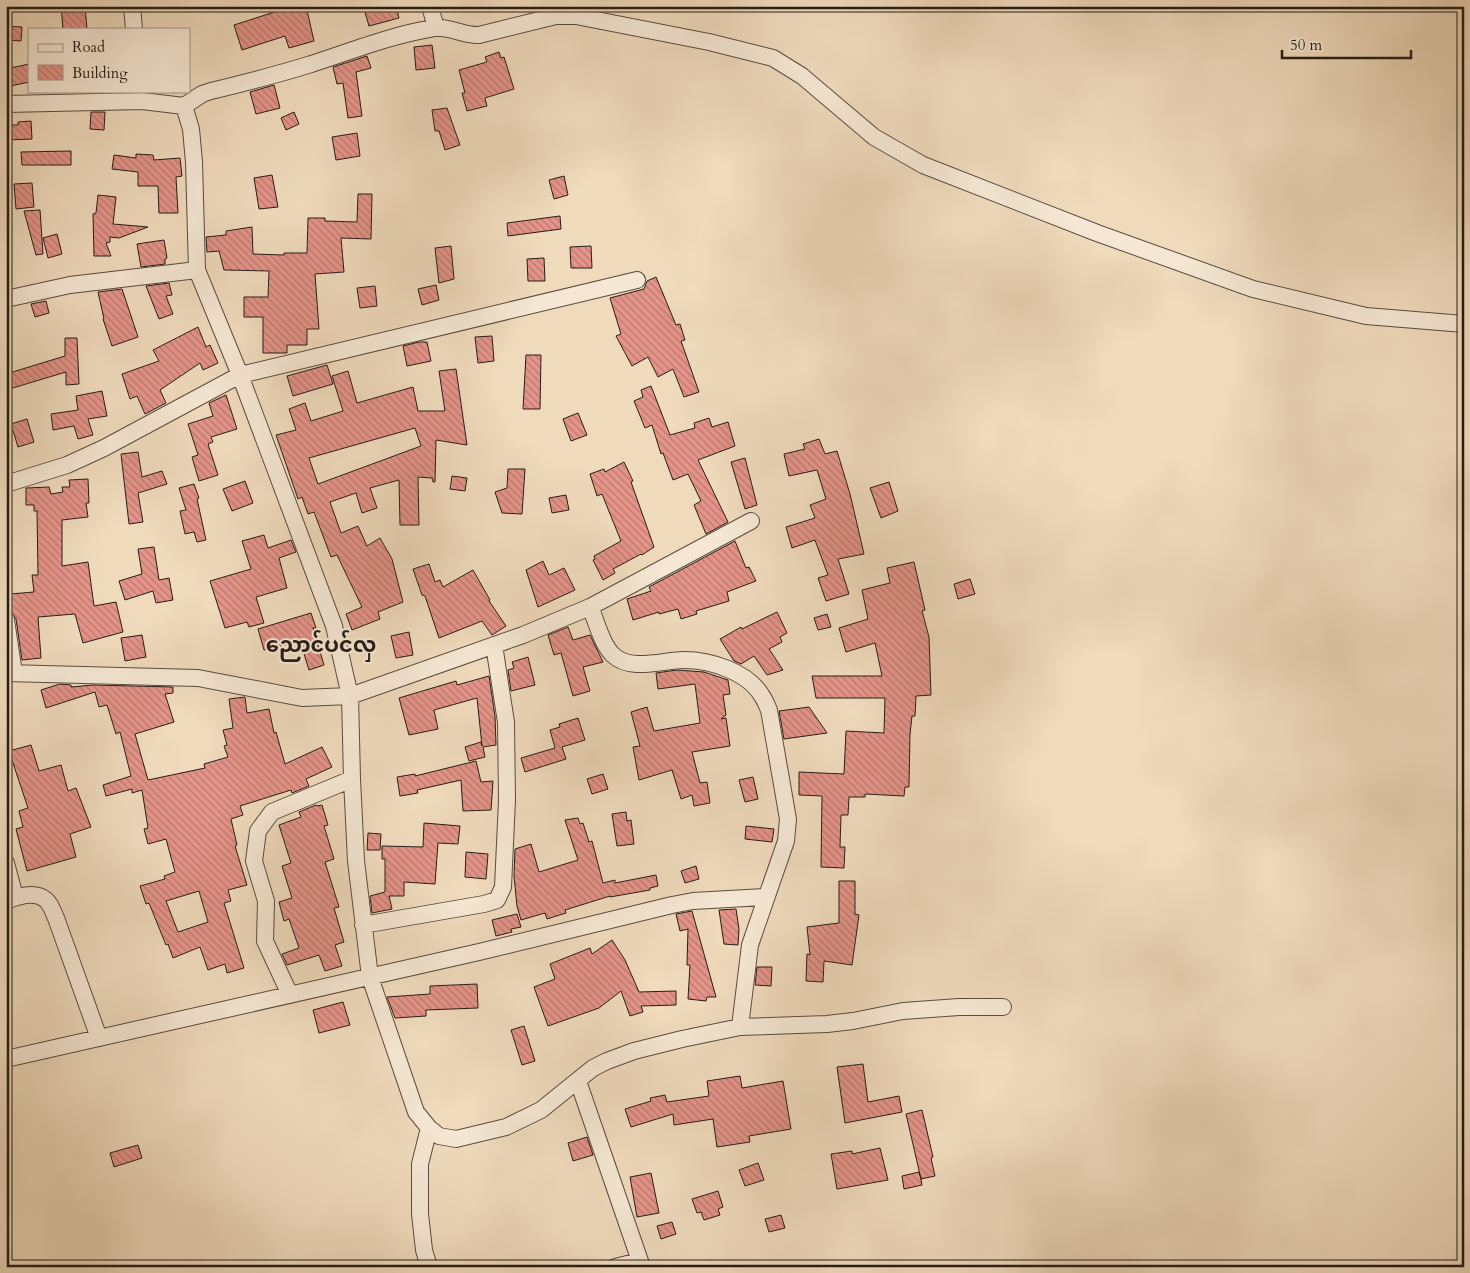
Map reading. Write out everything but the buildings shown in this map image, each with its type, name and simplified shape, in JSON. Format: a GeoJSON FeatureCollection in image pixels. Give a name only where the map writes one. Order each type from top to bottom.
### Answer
{"type":"FeatureCollection","features":[{"type":"Feature","properties":{"kind":"street"},"geometry":{"type":"LineString","coordinates":[[132,6],[134,28]]}},
{"type":"Feature","properties":{"kind":"street"},"geometry":{"type":"LineString","coordinates":[[430,6],[436,28]]}},
{"type":"Feature","properties":{"kind":"street"},"geometry":{"type":"LineString","coordinates":[[6,104],[142,96],[184,106],[202,94],[211,91],[285,73],[400,36],[436,28],[479,35],[556,16],[576,16],[709,42],[773,58],[802,76],[874,137],[923,166],[1089,230],[1253,289],[1366,316],[1464,324]]}},
{"type":"Feature","properties":{"kind":"street"},"geometry":{"type":"LineString","coordinates":[[184,106],[191,129],[194,162],[197,270],[240,375],[334,626],[350,696],[356,861],[370,977],[416,1112],[429,1128],[439,1136],[456,1139],[506,1126],[541,1110],[593,1068],[607,1061],[634,1051],[682,1039],[740,1027],[827,1024],[903,1011],[959,1007],[1003,1007]]}},
{"type":"Feature","properties":{"kind":"street"},"geometry":{"type":"LineString","coordinates":[[6,299],[70,285],[197,270]]}},
{"type":"Feature","properties":{"kind":"street"},"geometry":{"type":"LineString","coordinates":[[6,484],[67,465],[89,455],[240,375],[636,280]]}},
{"type":"Feature","properties":{"kind":"street"},"geometry":{"type":"LineString","coordinates":[[6,620],[10,673],[198,678],[302,698],[350,696],[522,635],[590,606],[751,521]]}},
{"type":"Feature","properties":{"kind":"street"},"geometry":{"type":"LineString","coordinates":[[590,606],[606,646],[614,657],[628,663],[647,664],[684,660],[709,662],[737,674],[751,684],[762,695],[769,710],[788,819],[786,841],[750,945],[740,1027]]}},
{"type":"Feature","properties":{"kind":"street"},"geometry":{"type":"LineString","coordinates":[[363,925],[484,904],[497,900],[503,887],[508,800],[506,722],[494,645]]}},
{"type":"Feature","properties":{"kind":"street"},"geometry":{"type":"LineString","coordinates":[[290,995],[265,941],[266,901],[254,861],[258,831],[272,812],[352,779]]}},
{"type":"Feature","properties":{"kind":"street"},"geometry":{"type":"LineString","coordinates":[[6,863],[11,899],[39,895],[48,901],[56,918],[99,1038]]}},
{"type":"Feature","properties":{"kind":"street"},"geometry":{"type":"LineString","coordinates":[[6,1059],[370,977],[693,901],[766,897]]}},
{"type":"Feature","properties":{"kind":"street"},"geometry":{"type":"LineString","coordinates":[[578,1081],[641,1264],[616,1267]]}},
{"type":"Feature","properties":{"kind":"street"},"geometry":{"type":"LineString","coordinates":[[429,1128],[420,1164],[420,1214],[424,1250],[430,1267]]}},
{"type":"Feature","properties":{"kind":"district","name":"ညောင်ပင်လှ"},"geometry":{"type":"Point","coordinates":[321,645]}}]}
